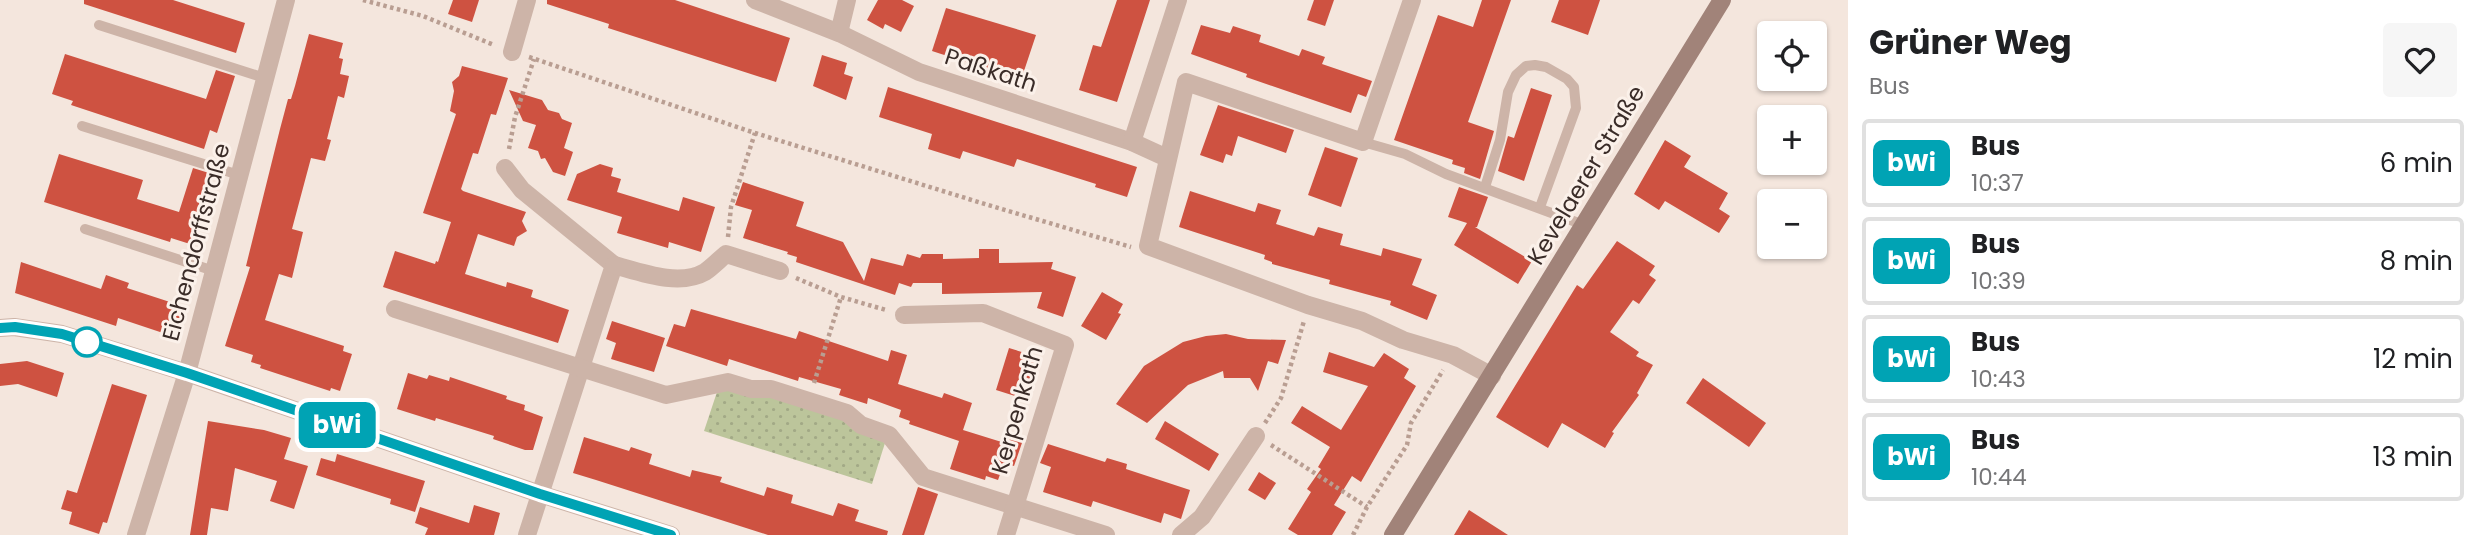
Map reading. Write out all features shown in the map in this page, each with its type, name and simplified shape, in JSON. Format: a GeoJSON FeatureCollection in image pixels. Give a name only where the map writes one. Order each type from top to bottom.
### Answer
{"type":"FeatureCollection","features":[{"type":"Feature","properties":{"kind":"main road","name":"Kevelaerer Straße"},"geometry":{"type":"LineString","coordinates":[[1393,535],[1722,0]]}},
{"type":"Feature","properties":{"kind":"street","name":"Eichendorffstraße"},"geometry":{"type":"LineString","coordinates":[[136,535],[187,373],[286,0]]}},
{"type":"Feature","properties":{"kind":"street"},"geometry":{"type":"LineString","coordinates":[[512,52],[527,0]]}},
{"type":"Feature","properties":{"kind":"street","name":"Paßkath"},"geometry":{"type":"LineString","coordinates":[[755,0],[838,33],[919,72],[1132,142],[1167,158]]}},
{"type":"Feature","properties":{"kind":"street"},"geometry":{"type":"LineString","coordinates":[[838,33],[847,0]]}},
{"type":"Feature","properties":{"kind":"street"},"geometry":{"type":"LineString","coordinates":[[1132,142],[1178,0]]}},
{"type":"Feature","properties":{"kind":"street"},"geometry":{"type":"LineString","coordinates":[[1412,0],[1363,142],[1186,82],[1148,246],[1308,305],[1362,321],[1403,340],[1453,355],[1492,376]]}},
{"type":"Feature","properties":{"kind":"street"},"geometry":{"type":"LineString","coordinates":[[505,167],[522,190],[614,265],[658,276],[685,278],[704,273],[726,254],[780,271]]}},
{"type":"Feature","properties":{"kind":"street"},"geometry":{"type":"LineString","coordinates":[[527,535],[614,265]]}},
{"type":"Feature","properties":{"kind":"street"},"geometry":{"type":"LineString","coordinates":[[395,309],[666,395],[728,383],[751,389],[771,389],[808,400],[848,413],[861,425],[889,435],[922,477],[1015,507]]}},
{"type":"Feature","properties":{"kind":"street","name":"Kerpenkath"},"geometry":{"type":"LineString","coordinates":[[904,315],[984,313],[1065,345],[1006,535]]}},
{"type":"Feature","properties":{"kind":"street"},"geometry":{"type":"LineString","coordinates":[[0,328],[15,327],[62,334],[187,373],[540,494],[671,535]]}},
{"type":"Feature","properties":{"kind":"street"},"geometry":{"type":"LineString","coordinates":[[1181,535],[1202,517],[1256,436]]}},
{"type":"Feature","properties":{"kind":"street","name":"Kerpenkath"},"geometry":{"type":"LineString","coordinates":[[1015,507],[1106,535]]}},
{"type":"Feature","properties":{"kind":"lane"},"geometry":{"type":"LineString","coordinates":[[99,26],[265,78]]}},
{"type":"Feature","properties":{"kind":"lane"},"geometry":{"type":"LineString","coordinates":[[1485,187],[1500,140],[1508,92],[1516,75],[1526,66],[1546,67],[1567,79],[1574,88],[1576,108],[1540,207]]}},
{"type":"Feature","properties":{"kind":"lane"},"geometry":{"type":"LineString","coordinates":[[82,126],[239,174]]}},
{"type":"Feature","properties":{"kind":"lane"},"geometry":{"type":"LineString","coordinates":[[1363,142],[1405,155],[1446,174],[1584,225]]}},
{"type":"Feature","properties":{"kind":"lane"},"geometry":{"type":"LineString","coordinates":[[85,229],[214,271]]}},
{"type":"Feature","properties":{"kind":"path"},"geometry":{"type":"LineString","coordinates":[[363,0],[423,16],[512,52],[755,133],[1128,247],[1148,246]]}},
{"type":"Feature","properties":{"kind":"path"},"geometry":{"type":"LineString","coordinates":[[505,167],[515,117],[534,59]]}},
{"type":"Feature","properties":{"kind":"path"},"geometry":{"type":"LineString","coordinates":[[726,254],[731,208],[755,133]]}},
{"type":"Feature","properties":{"kind":"path"},"geometry":{"type":"LineString","coordinates":[[780,271],[841,297],[904,315]]}},
{"type":"Feature","properties":{"kind":"path"},"geometry":{"type":"LineString","coordinates":[[808,400],[841,297]]}},
{"type":"Feature","properties":{"kind":"path"},"geometry":{"type":"LineString","coordinates":[[1308,305],[1281,398],[1256,436],[1367,507]]}},
{"type":"Feature","properties":{"kind":"path"},"geometry":{"type":"LineString","coordinates":[[1353,535],[1367,507],[1407,445],[1411,424],[1453,355]]}},
{"type":"Feature","properties":{"kind":"green space"},"geometry":{"type":"Polygon","coordinates":[[[730,389],[767,394],[845,419],[885,443],[872,484],[704,431],[717,392],[730,389]]]}},
{"type":"Feature","properties":{"kind":"building"},"geometry":{"type":"Polygon","coordinates":[[[84,0],[173,0],[245,23],[236,53],[84,4],[84,0]]]}},
{"type":"Feature","properties":{"kind":"building"},"geometry":{"type":"Polygon","coordinates":[[[453,0],[479,0],[472,22],[448,14],[453,0]]]}},
{"type":"Feature","properties":{"kind":"building"},"geometry":{"type":"Polygon","coordinates":[[[547,0],[675,0],[790,38],[776,82],[608,28],[609,24],[547,4],[547,0]]]}},
{"type":"Feature","properties":{"kind":"building"},"geometry":{"type":"Polygon","coordinates":[[[878,0],[902,0],[914,6],[901,32],[885,24],[883,29],[867,20],[878,0]]]}},
{"type":"Feature","properties":{"kind":"building"},"geometry":{"type":"Polygon","coordinates":[[[1117,0],[1150,0],[1117,102],[1079,90],[1093,45],[1101,47],[1117,0]]]}},
{"type":"Feature","properties":{"kind":"building"},"geometry":{"type":"Polygon","coordinates":[[[1314,0],[1334,0],[1325,26],[1307,20],[1314,0]]]}},
{"type":"Feature","properties":{"kind":"building"},"geometry":{"type":"Polygon","coordinates":[[[1482,0],[1511,0],[1468,122],[1494,131],[1480,179],[1464,173],[1465,168],[1452,164],[1453,160],[1394,140],[1438,15],[1473,27],[1482,0]]]}},
{"type":"Feature","properties":{"kind":"building"},"geometry":{"type":"Polygon","coordinates":[[[1559,0],[1600,0],[1588,35],[1551,22],[1559,0]]]}},
{"type":"Feature","properties":{"kind":"building"},"geometry":{"type":"Polygon","coordinates":[[[946,8],[1036,35],[1021,80],[932,51],[946,8]]]}},
{"type":"Feature","properties":{"kind":"building"},"geometry":{"type":"Polygon","coordinates":[[[1201,25],[1230,33],[1233,26],[1261,35],[1259,42],[1299,56],[1302,49],[1325,57],[1322,64],[1372,81],[1366,97],[1358,94],[1351,113],[1246,77],[1247,74],[1191,54],[1201,25]]]}},
{"type":"Feature","properties":{"kind":"building"},"geometry":{"type":"Polygon","coordinates":[[[309,34],[343,43],[339,58],[343,59],[340,74],[349,76],[344,98],[338,96],[327,139],[331,140],[325,161],[311,158],[292,229],[303,232],[292,278],[279,274],[265,320],[344,346],[343,351],[352,354],[340,391],[331,388],[330,391],[260,368],[261,365],[251,362],[253,355],[225,346],[250,267],[246,266],[280,129],[309,34]]]}},
{"type":"Feature","properties":{"kind":"building"},"geometry":{"type":"Polygon","coordinates":[[[65,54],[206,99],[216,70],[235,76],[217,133],[210,130],[204,149],[71,105],[73,101],[52,94],[65,54]]]}},
{"type":"Feature","properties":{"kind":"building"},"geometry":{"type":"Polygon","coordinates":[[[822,55],[847,63],[844,74],[853,77],[846,100],[813,86],[822,55]]]}},
{"type":"Feature","properties":{"kind":"building"},"geometry":{"type":"Polygon","coordinates":[[[462,66],[508,78],[496,115],[491,114],[478,154],[473,153],[461,189],[526,212],[522,221],[527,231],[517,237],[514,246],[478,234],[465,274],[506,287],[507,282],[533,290],[531,297],[569,310],[558,343],[383,287],[395,251],[435,264],[438,262],[451,222],[423,213],[456,114],[450,111],[454,91],[452,82],[459,76],[462,66]]]}},
{"type":"Feature","properties":{"kind":"building"},"geometry":{"type":"Polygon","coordinates":[[[888,87],[1137,167],[1127,197],[1095,187],[1096,184],[1017,159],[1014,167],[963,151],[960,159],[928,149],[932,134],[879,117],[888,87]]]}},
{"type":"Feature","properties":{"kind":"building"},"geometry":{"type":"Polygon","coordinates":[[[1531,88],[1552,95],[1524,181],[1498,171],[1508,136],[1514,138],[1531,88]]]}},
{"type":"Feature","properties":{"kind":"building"},"geometry":{"type":"Polygon","coordinates":[[[509,90],[542,100],[548,110],[559,113],[562,119],[572,123],[564,148],[573,152],[565,176],[553,172],[545,158],[541,159],[538,151],[528,148],[536,125],[523,121],[509,90]]]}},
{"type":"Feature","properties":{"kind":"building"},"geometry":{"type":"Polygon","coordinates":[[[1218,105],[1294,130],[1286,153],[1238,136],[1232,156],[1226,154],[1223,163],[1200,155],[1218,105]]]}},
{"type":"Feature","properties":{"kind":"building"},"geometry":{"type":"Polygon","coordinates":[[[1665,140],[1691,156],[1684,167],[1728,193],[1719,209],[1730,216],[1719,233],[1665,201],[1659,210],[1634,194],[1665,140]]]}},
{"type":"Feature","properties":{"kind":"building"},"geometry":{"type":"Polygon","coordinates":[[[1325,147],[1358,158],[1341,207],[1308,195],[1325,147]]]}},
{"type":"Feature","properties":{"kind":"building"},"geometry":{"type":"Polygon","coordinates":[[[59,154],[143,180],[137,199],[179,212],[193,168],[212,174],[190,244],[171,238],[170,242],[44,202],[59,154]]]}},
{"type":"Feature","properties":{"kind":"building"},"geometry":{"type":"Polygon","coordinates":[[[600,164],[613,168],[611,176],[621,179],[617,192],[679,211],[683,197],[715,207],[701,252],[669,242],[668,248],[617,233],[622,217],[567,200],[577,174],[600,164]]]}},
{"type":"Feature","properties":{"kind":"building"},"geometry":{"type":"Polygon","coordinates":[[[743,182],[804,202],[796,226],[843,242],[864,281],[871,258],[903,266],[907,254],[920,258],[922,254],[943,254],[943,259],[979,258],[979,249],[999,249],[999,263],[1053,262],[1051,269],[1076,277],[1063,317],[1037,308],[1042,292],[942,294],[942,283],[913,283],[911,287],[899,283],[895,295],[796,262],[797,257],[787,254],[788,252],[743,238],[752,210],[735,205],[743,182]]]}},
{"type":"Feature","properties":{"kind":"building"},"geometry":{"type":"Polygon","coordinates":[[[1459,187],[1488,197],[1475,227],[1532,261],[1518,284],[1454,245],[1467,223],[1448,217],[1459,187]]]}},
{"type":"Feature","properties":{"kind":"building"},"geometry":{"type":"Polygon","coordinates":[[[1190,191],[1255,212],[1258,203],[1281,210],[1276,224],[1314,236],[1318,227],[1343,234],[1340,245],[1381,256],[1383,248],[1422,259],[1412,285],[1437,295],[1427,320],[1390,305],[1391,301],[1329,284],[1330,280],[1272,264],[1264,259],[1265,255],[1179,227],[1190,191]]]}},
{"type":"Feature","properties":{"kind":"building"},"geometry":{"type":"Polygon","coordinates":[[[1617,241],[1655,266],[1649,275],[1656,280],[1639,304],[1633,300],[1610,332],[1639,352],[1636,356],[1653,365],[1637,393],[1639,395],[1612,432],[1614,433],[1605,448],[1562,423],[1548,448],[1496,417],[1577,285],[1583,289],[1617,241]]]}},
{"type":"Feature","properties":{"kind":"building"},"geometry":{"type":"Polygon","coordinates":[[[21,262],[101,289],[106,275],[129,283],[127,288],[173,303],[171,308],[184,312],[177,335],[118,318],[116,326],[15,293],[21,262]]]}},
{"type":"Feature","properties":{"kind":"building"},"geometry":{"type":"Polygon","coordinates":[[[1102,292],[1123,304],[1118,313],[1121,314],[1106,340],[1081,326],[1102,292]]]}},
{"type":"Feature","properties":{"kind":"building"},"geometry":{"type":"Polygon","coordinates":[[[691,309],[796,339],[799,331],[888,361],[891,350],[907,355],[898,384],[942,398],[944,393],[972,403],[963,430],[1008,444],[1012,433],[1024,437],[1014,466],[1004,463],[998,480],[986,476],[985,480],[950,469],[959,441],[909,424],[910,421],[899,417],[901,410],[868,398],[867,404],[839,395],[841,389],[799,377],[798,381],[729,359],[727,366],[666,346],[674,324],[685,327],[691,309]]]}},
{"type":"Feature","properties":{"kind":"building"},"geometry":{"type":"Polygon","coordinates":[[[612,321],[665,338],[654,372],[611,359],[616,343],[606,339],[612,321]]]}},
{"type":"Feature","properties":{"kind":"building"},"geometry":{"type":"Polygon","coordinates":[[[1226,334],[1248,339],[1286,340],[1278,364],[1268,361],[1258,391],[1250,378],[1224,378],[1223,371],[1188,385],[1147,423],[1116,404],[1144,366],[1183,342],[1226,334]]]}},
{"type":"Feature","properties":{"kind":"building"},"geometry":{"type":"Polygon","coordinates":[[[1009,348],[1038,357],[1028,389],[1018,386],[1015,396],[996,390],[1009,348]]]}},
{"type":"Feature","properties":{"kind":"building"},"geometry":{"type":"Polygon","coordinates":[[[1329,352],[1374,367],[1384,353],[1409,369],[1404,378],[1416,386],[1361,482],[1352,476],[1334,505],[1346,512],[1332,535],[1298,535],[1288,529],[1311,492],[1307,489],[1321,469],[1318,467],[1330,447],[1291,423],[1302,406],[1341,430],[1368,386],[1323,372],[1329,352]]]}},
{"type":"Feature","properties":{"kind":"building"},"geometry":{"type":"Polygon","coordinates":[[[27,361],[64,373],[57,397],[18,384],[0,386],[0,364],[27,361]]]}},
{"type":"Feature","properties":{"kind":"building"},"geometry":{"type":"Polygon","coordinates":[[[408,373],[427,379],[429,375],[449,381],[450,377],[507,396],[506,399],[525,405],[524,410],[543,417],[533,450],[525,450],[493,439],[494,436],[436,418],[435,421],[397,409],[408,373]]]}},
{"type":"Feature","properties":{"kind":"building"},"geometry":{"type":"Polygon","coordinates":[[[1703,378],[1766,423],[1749,447],[1686,403],[1703,378]]]}},
{"type":"Feature","properties":{"kind":"building"},"geometry":{"type":"Polygon","coordinates":[[[112,384],[147,395],[107,523],[103,522],[99,534],[69,524],[72,512],[61,509],[67,490],[77,493],[112,384]]]}},
{"type":"Feature","properties":{"kind":"building"},"geometry":{"type":"Polygon","coordinates":[[[208,421],[264,430],[291,438],[284,459],[308,466],[294,509],[270,501],[277,481],[235,468],[228,511],[211,508],[207,535],[190,535],[208,421]]]}},
{"type":"Feature","properties":{"kind":"building"},"geometry":{"type":"Polygon","coordinates":[[[1165,421],[1219,454],[1209,471],[1155,439],[1165,421]]]}},
{"type":"Feature","properties":{"kind":"building"},"geometry":{"type":"Polygon","coordinates":[[[584,437],[629,451],[631,447],[652,454],[649,464],[690,477],[692,470],[722,477],[720,482],[764,496],[767,487],[793,495],[791,503],[833,516],[838,503],[859,510],[855,521],[888,531],[887,535],[768,535],[573,473],[584,437]]]}},
{"type":"Feature","properties":{"kind":"building"},"geometry":{"type":"Polygon","coordinates":[[[1048,444],[1105,462],[1107,458],[1127,464],[1126,469],[1190,490],[1181,519],[1164,513],[1161,523],[1093,501],[1091,507],[1043,492],[1051,467],[1040,463],[1048,444]]]}},
{"type":"Feature","properties":{"kind":"building"},"geometry":{"type":"Polygon","coordinates":[[[337,454],[425,481],[415,512],[390,504],[391,499],[316,475],[321,458],[335,462],[337,454]]]}},
{"type":"Feature","properties":{"kind":"building"},"geometry":{"type":"Polygon","coordinates":[[[1259,472],[1276,483],[1265,500],[1248,490],[1259,472]]]}},
{"type":"Feature","properties":{"kind":"building"},"geometry":{"type":"Polygon","coordinates":[[[918,487],[938,494],[924,535],[902,535],[918,487]]]}},
{"type":"Feature","properties":{"kind":"building"},"geometry":{"type":"Polygon","coordinates":[[[474,505],[500,513],[494,535],[425,535],[428,528],[415,523],[420,507],[469,523],[474,505]]]}},
{"type":"Feature","properties":{"kind":"building"},"geometry":{"type":"Polygon","coordinates":[[[1469,510],[1508,535],[1454,535],[1469,510]]]}},
{"type":"Feature","properties":{"kind":"bus line","name":"bWi"},"geometry":{"type":"LineString","coordinates":[[0,328],[15,327],[62,334],[187,373],[540,494],[671,535]]}}]}
